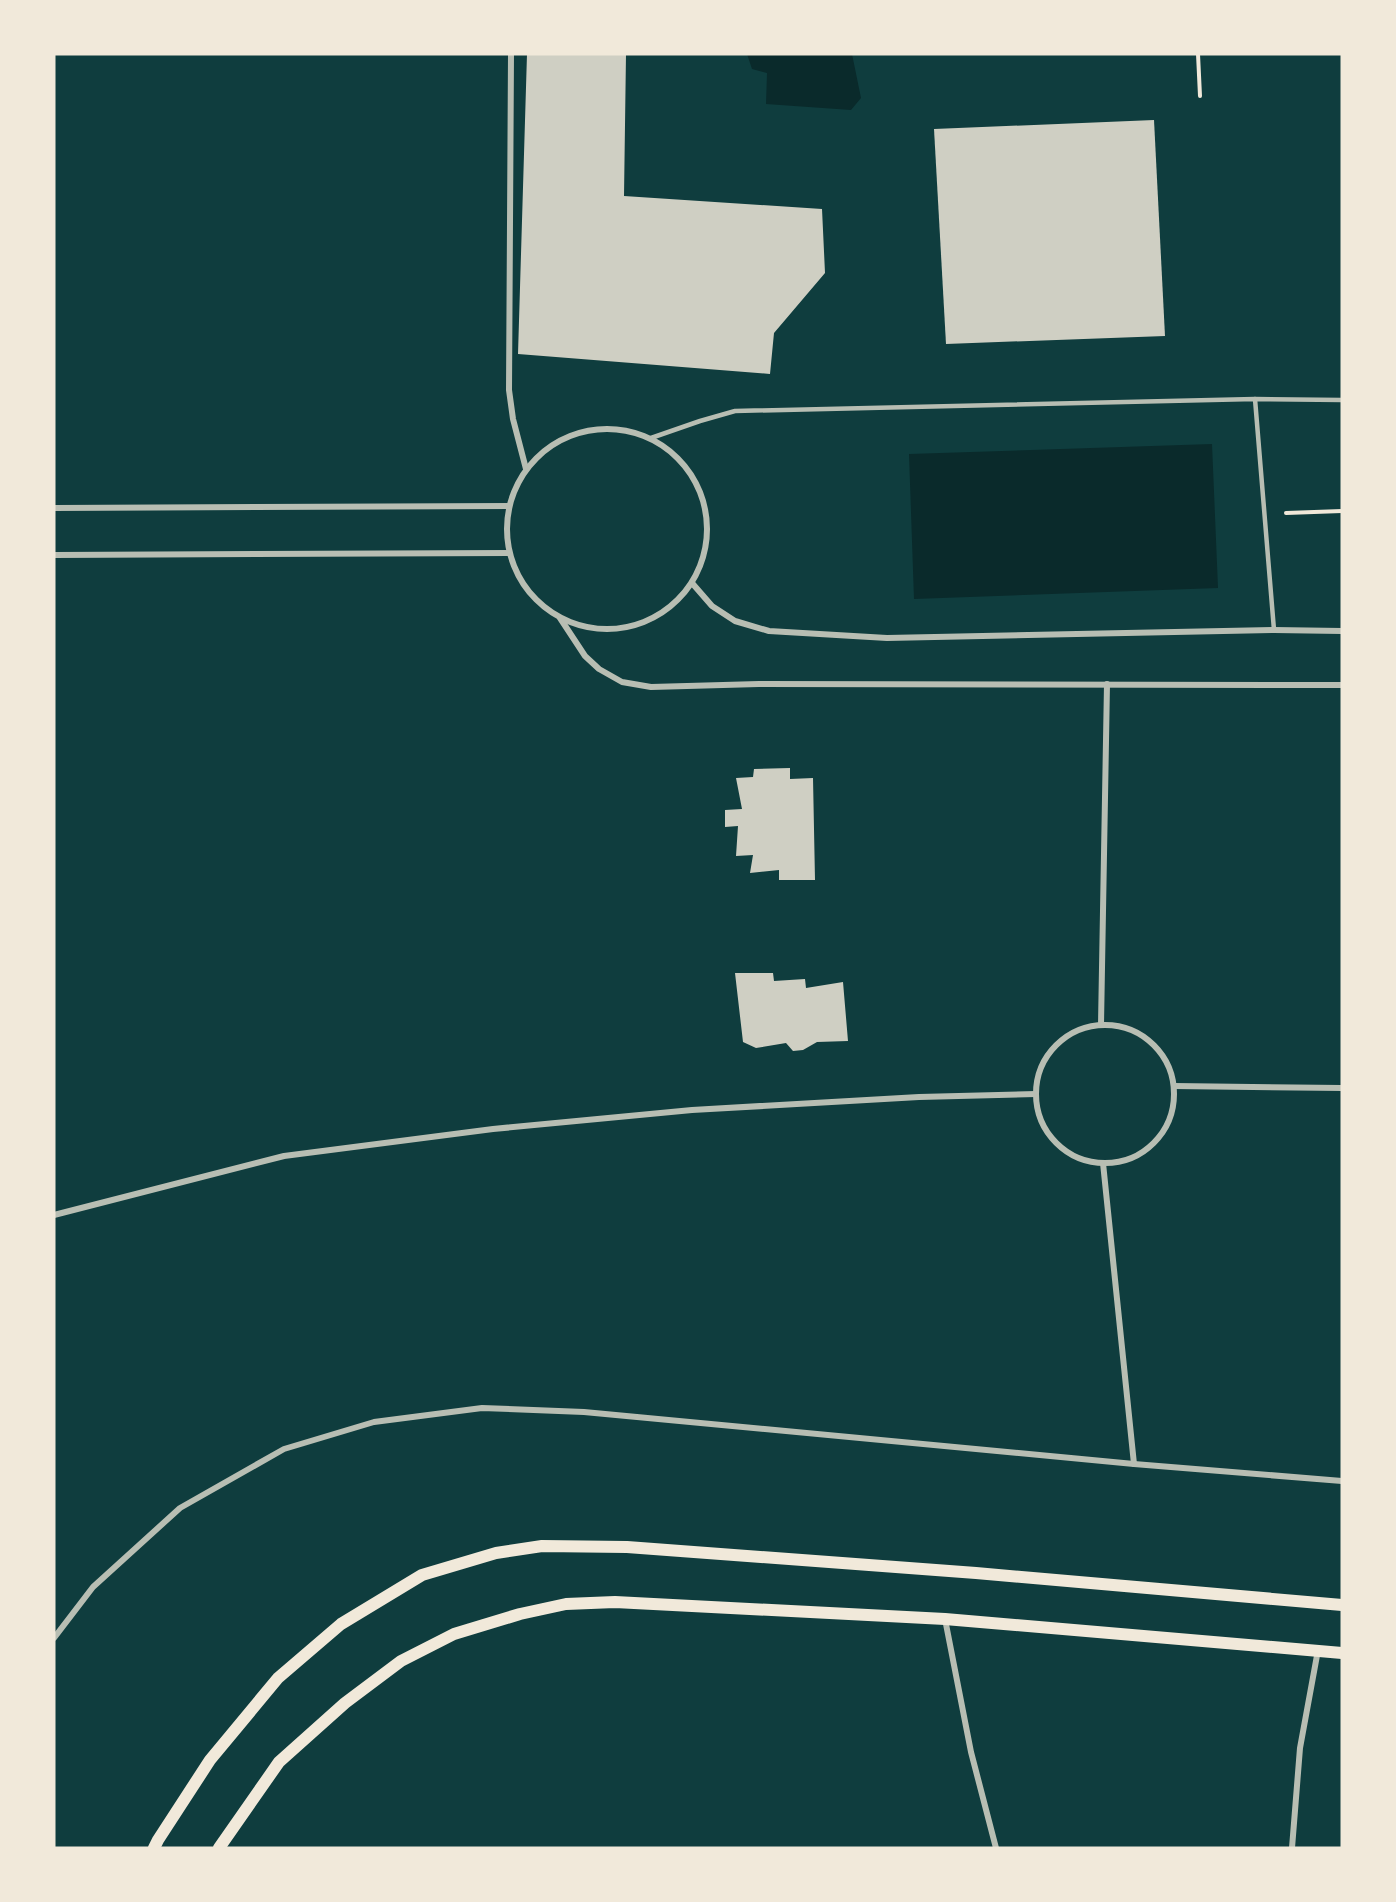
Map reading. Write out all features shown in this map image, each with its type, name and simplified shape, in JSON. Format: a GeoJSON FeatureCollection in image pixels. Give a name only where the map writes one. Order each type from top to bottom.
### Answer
{"type":"FeatureCollection","features":[{"type":"Feature","properties":{"kind":"main road"},"geometry":{"type":"LineString","coordinates":[[154,1848],[210,1760],[278,1678],[341,1624],[422,1575],[496,1553],[542,1546],[627,1547],[976,1573],[1342,1605]]}},
{"type":"Feature","properties":{"kind":"main road"},"geometry":{"type":"LineString","coordinates":[[219,1848],[279,1762],[345,1702],[401,1661],[454,1634],[520,1614],[566,1604],[615,1602],[945,1619],[1342,1653]]}},
{"type":"Feature","properties":{"kind":"street"},"geometry":{"type":"LineString","coordinates":[[512,54],[510,390],[513,419],[526,469]]}},
{"type":"Feature","properties":{"kind":"street"},"geometry":{"type":"LineString","coordinates":[[560,618],[594,629],[620,629],[653,618],[669,608],[692,583],[707,535],[703,501],[692,475],[668,450],[651,438],[618,429],[582,432],[564,437],[526,469],[509,506],[506,531],[509,552],[516,572],[530,594],[560,618],[580,650],[599,669],[622,682],[651,687],[759,684],[1342,685]]}},
{"type":"Feature","properties":{"kind":"street"},"geometry":{"type":"LineString","coordinates":[[54,508],[509,506]]}},
{"type":"Feature","properties":{"kind":"street"},"geometry":{"type":"LineString","coordinates":[[54,555],[509,552]]}},
{"type":"Feature","properties":{"kind":"street"},"geometry":{"type":"LineString","coordinates":[[692,583],[712,606],[735,621],[769,631],[887,638],[1274,630],[1342,631]]}},
{"type":"Feature","properties":{"kind":"street"},"geometry":{"type":"LineString","coordinates":[[1101,1024],[1107,684]]}},
{"type":"Feature","properties":{"kind":"street"},"geometry":{"type":"LineString","coordinates":[[1101,1024],[1125,1027],[1146,1038],[1167,1062],[1174,1086],[1173,1109],[1154,1144],[1133,1157],[1103,1163],[1079,1158],[1054,1141],[1041,1120],[1036,1094],[1038,1076],[1047,1056],[1063,1039],[1084,1028],[1101,1024]]}},
{"type":"Feature","properties":{"kind":"street"},"geometry":{"type":"LineString","coordinates":[[1174,1086],[1342,1088]]}},
{"type":"Feature","properties":{"kind":"street"},"geometry":{"type":"LineString","coordinates":[[54,1215],[284,1156],[493,1130],[693,1110],[919,1097],[1036,1094]]}},
{"type":"Feature","properties":{"kind":"street"},"geometry":{"type":"LineString","coordinates":[[1103,1163],[1134,1464]]}},
{"type":"Feature","properties":{"kind":"street"},"geometry":{"type":"LineString","coordinates":[[54,1638],[93,1587],[180,1508],[284,1449],[374,1422],[482,1408],[584,1412],[1134,1464],[1342,1481]]}},
{"type":"Feature","properties":{"kind":"street"},"geometry":{"type":"LineString","coordinates":[[945,1619],[971,1752],[996,1848]]}},
{"type":"Feature","properties":{"kind":"street"},"geometry":{"type":"LineString","coordinates":[[1292,1848],[1300,1748],[1318,1650]]}},
{"type":"Feature","properties":{"kind":"lane"},"geometry":{"type":"LineString","coordinates":[[1255,399],[1274,630]]}},
{"type":"Feature","properties":{"kind":"lane"},"geometry":{"type":"LineString","coordinates":[[651,438],[735,411],[1255,399],[1342,400]]}},
{"type":"Feature","properties":{"kind":"path"},"geometry":{"type":"LineString","coordinates":[[1198,54],[1200,96]]}},
{"type":"Feature","properties":{"kind":"path"},"geometry":{"type":"LineString","coordinates":[[1264,514],[1342,511]]}},
{"type":"Feature","properties":{"kind":"water"},"geometry":{"type":"Polygon","coordinates":[[[747,54],[852,54],[861,98],[851,110],[766,104],[767,73],[752,69],[747,54]]]}},
{"type":"Feature","properties":{"kind":"water"},"geometry":{"type":"Polygon","coordinates":[[[1212,444],[1218,588],[914,599],[909,454],[1212,444]]]}},
{"type":"Feature","properties":{"kind":"building"},"geometry":{"type":"Polygon","coordinates":[[[527,54],[626,54],[624,196],[822,209],[825,273],[774,333],[770,374],[518,354],[527,54]]]}},
{"type":"Feature","properties":{"kind":"building"},"geometry":{"type":"Polygon","coordinates":[[[1154,120],[1165,336],[946,344],[934,129],[1154,120]]]}},
{"type":"Feature","properties":{"kind":"building"},"geometry":{"type":"Polygon","coordinates":[[[790,768],[790,779],[813,778],[815,880],[779,880],[779,870],[750,873],[753,855],[736,856],[738,826],[725,827],[725,810],[742,809],[736,778],[753,777],[754,769],[790,768]]]}},
{"type":"Feature","properties":{"kind":"building"},"geometry":{"type":"Polygon","coordinates":[[[735,973],[773,973],[774,981],[805,979],[806,988],[843,982],[848,1041],[817,1042],[803,1050],[793,1051],[786,1043],[756,1048],[743,1042],[735,973]]]}}]}
